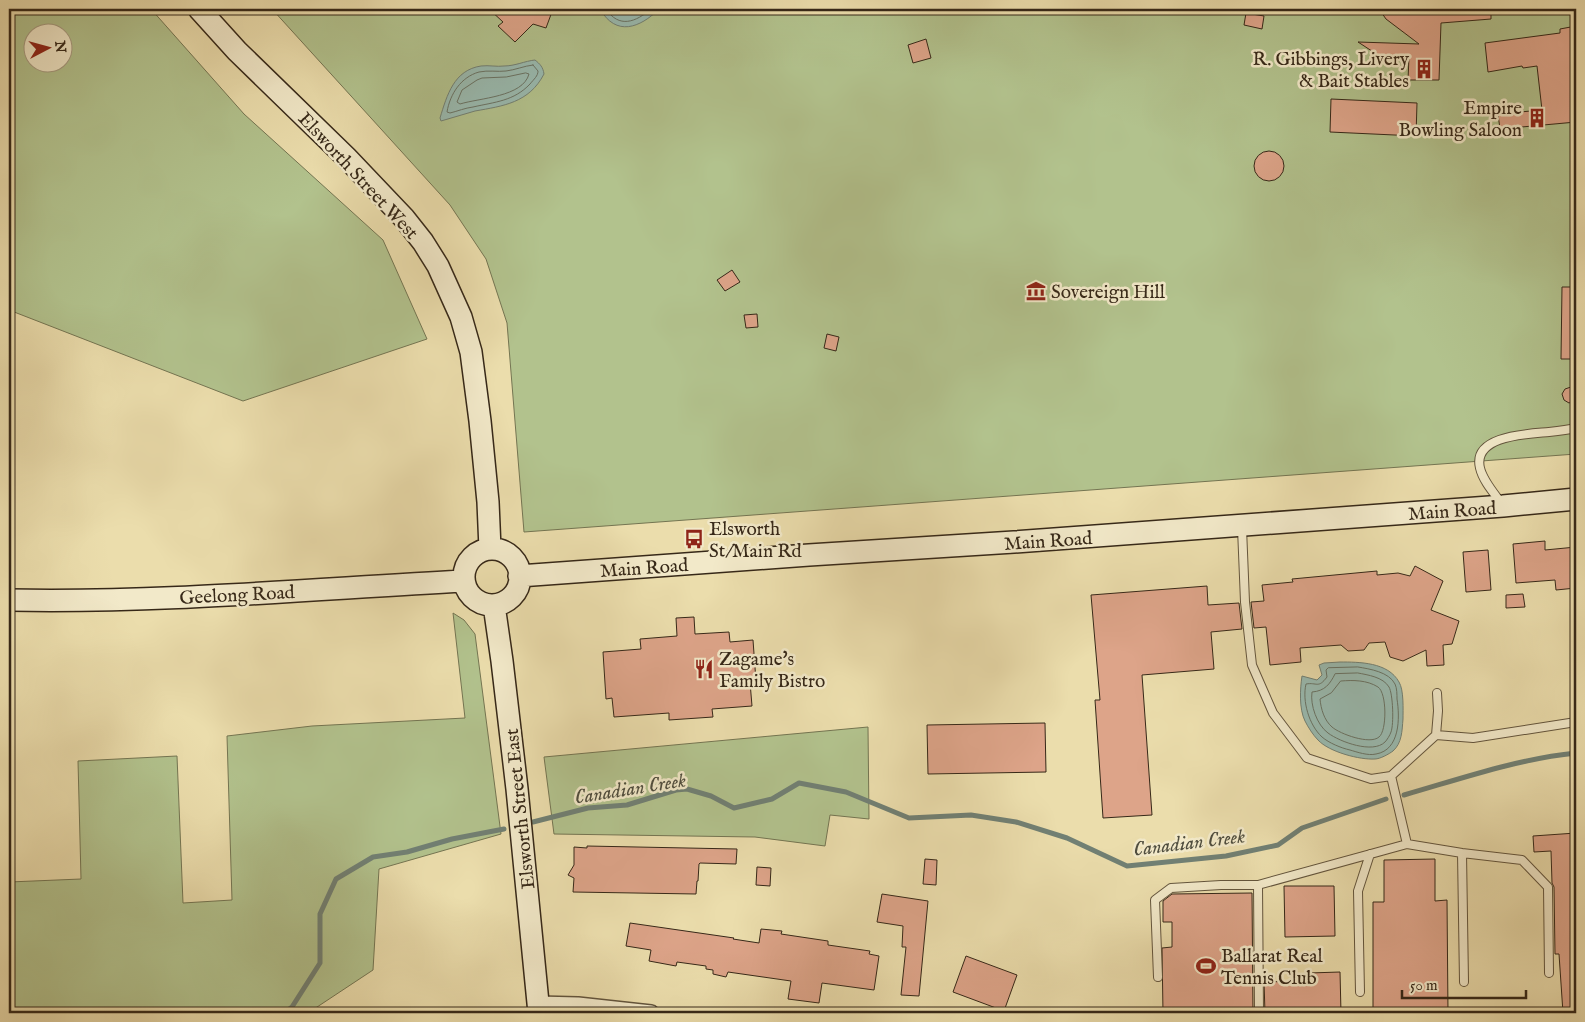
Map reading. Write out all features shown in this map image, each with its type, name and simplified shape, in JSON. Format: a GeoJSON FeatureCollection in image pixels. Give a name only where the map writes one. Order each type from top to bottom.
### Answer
{"type":"FeatureCollection","features":[{"type":"Feature","properties":{"kind":"main road","name":"Elsworth Street West"},"geometry":{"type":"LineString","coordinates":[[199,9],[238,51],[346,157],[404,218],[438,266],[461,317],[471,352],[488,502],[490,549]]}},
{"type":"Feature","properties":{"kind":"main road","name":"Main Road"},"geometry":{"type":"LineString","coordinates":[[519,576],[1242,526],[1576,499]]}},
{"type":"Feature","properties":{"kind":"main road"},"geometry":{"type":"LineString","coordinates":[[490,549],[501,551],[511,557],[517,566],[519,576],[518,585],[512,596],[506,601],[494,605],[477,601],[468,592],[464,581],[465,570],[470,559],[479,552],[490,549]]}},
{"type":"Feature","properties":{"kind":"main road","name":"Geelong Road"},"geometry":{"type":"LineString","coordinates":[[9,600],[151,598],[464,581]]}},
{"type":"Feature","properties":{"kind":"main road","name":"Elsworth Street East"},"geometry":{"type":"LineString","coordinates":[[494,605],[518,798],[539,1009]]}},
{"type":"Feature","properties":{"kind":"street"},"geometry":{"type":"LineString","coordinates":[[539,1009],[578,1005],[651,1013]]}},
{"type":"Feature","properties":{"kind":"lane"},"geometry":{"type":"LineString","coordinates":[[1503,506],[1480,471],[1480,458],[1486,447],[1496,441],[1509,437],[1576,428]]}},
{"type":"Feature","properties":{"kind":"lane"},"geometry":{"type":"LineString","coordinates":[[1242,526],[1252,665],[1273,713],[1307,758],[1371,779],[1391,776],[1436,735],[1437,693]]}},
{"type":"Feature","properties":{"kind":"lane"},"geometry":{"type":"LineString","coordinates":[[1436,735],[1473,738],[1576,722]]}},
{"type":"Feature","properties":{"kind":"lane"},"geometry":{"type":"LineString","coordinates":[[1391,776],[1407,844]]}},
{"type":"Feature","properties":{"kind":"lane"},"geometry":{"type":"LineString","coordinates":[[1158,977],[1154,900],[1171,888],[1221,885],[1258,886],[1407,844],[1522,860],[1548,887],[1549,973]]}},
{"type":"Feature","properties":{"kind":"lane"},"geometry":{"type":"LineString","coordinates":[[1462,853],[1464,982]]}},
{"type":"Feature","properties":{"kind":"lane"},"geometry":{"type":"LineString","coordinates":[[1360,992],[1358,891],[1370,854]]}},
{"type":"Feature","properties":{"kind":"lane"},"geometry":{"type":"LineString","coordinates":[[1258,886],[1259,1013]]}},
{"type":"Feature","properties":{"kind":"green space"},"geometry":{"type":"Polygon","coordinates":[[[9,9],[151,9],[244,114],[383,240],[427,339],[243,401],[9,310],[9,9]]]}},
{"type":"Feature","properties":{"kind":"green space","name":"Sovereign Hill"},"geometry":{"type":"Polygon","coordinates":[[[272,9],[1576,9],[1576,454],[524,532],[507,323],[486,259],[450,205],[272,9]]]}},
{"type":"Feature","properties":{"kind":"green space"},"geometry":{"type":"Polygon","coordinates":[[[453,613],[464,620],[475,634],[501,834],[379,869],[373,970],[308,1013],[9,1013],[9,882],[81,879],[78,761],[177,756],[183,903],[232,900],[227,736],[312,726],[465,718],[453,613]]]}},
{"type":"Feature","properties":{"kind":"green space"},"geometry":{"type":"Polygon","coordinates":[[[868,727],[869,819],[830,815],[825,846],[755,837],[554,834],[544,757],[868,727]]]}},
{"type":"Feature","properties":{"kind":"water"},"geometry":{"type":"Polygon","coordinates":[[[600,9],[659,9],[644,21],[628,27],[613,23],[606,18],[600,9]]]}},
{"type":"Feature","properties":{"kind":"water"},"geometry":{"type":"Polygon","coordinates":[[[535,60],[543,69],[544,74],[538,84],[523,97],[505,105],[441,121],[440,118],[449,92],[458,78],[464,73],[472,68],[481,66],[508,66],[535,60]]]}},
{"type":"Feature","properties":{"kind":"water"},"geometry":{"type":"Polygon","coordinates":[[[1340,662],[1373,664],[1388,670],[1399,682],[1403,700],[1401,736],[1393,751],[1377,759],[1353,757],[1329,748],[1318,740],[1303,716],[1300,693],[1302,676],[1317,680],[1322,675],[1319,665],[1340,662]]]}},
{"type":"Feature","properties":{"kind":"building"},"geometry":{"type":"Polygon","coordinates":[[[489,9],[553,9],[546,28],[533,24],[515,42],[498,26],[503,22],[489,9]]]}},
{"type":"Feature","properties":{"kind":"building"},"geometry":{"type":"Polygon","coordinates":[[[1379,9],[1491,9],[1491,19],[1441,23],[1439,80],[1408,80],[1409,57],[1381,57],[1358,42],[1419,44],[1386,19],[1379,9]]]}},
{"type":"Feature","properties":{"kind":"building"},"geometry":{"type":"Polygon","coordinates":[[[1246,13],[1264,16],[1262,29],[1244,25],[1246,13]]]}},
{"type":"Feature","properties":{"kind":"building"},"geometry":{"type":"Polygon","coordinates":[[[1576,26],[1576,122],[1500,129],[1498,114],[1542,110],[1537,66],[1523,68],[1522,66],[1488,72],[1485,43],[1560,33],[1560,29],[1576,26]]]}},
{"type":"Feature","properties":{"kind":"building"},"geometry":{"type":"Polygon","coordinates":[[[926,39],[931,58],[913,63],[908,45],[926,39]]]}},
{"type":"Feature","properties":{"kind":"building"},"geometry":{"type":"Polygon","coordinates":[[[1331,99],[1417,103],[1416,136],[1330,132],[1331,99]]]}},
{"type":"Feature","properties":{"kind":"building"},"geometry":{"type":"Polygon","coordinates":[[[1269,151],[1275,152],[1283,160],[1283,172],[1275,180],[1269,181],[1263,180],[1255,172],[1254,166],[1255,160],[1263,152],[1269,151]]]}},
{"type":"Feature","properties":{"kind":"building"},"geometry":{"type":"Polygon","coordinates":[[[732,270],[740,282],[725,291],[717,280],[732,270]]]}},
{"type":"Feature","properties":{"kind":"building"},"geometry":{"type":"Polygon","coordinates":[[[1562,287],[1576,287],[1576,359],[1561,359],[1562,287]]]}},
{"type":"Feature","properties":{"kind":"building"},"geometry":{"type":"Polygon","coordinates":[[[757,314],[758,327],[746,328],[744,315],[757,314]]]}},
{"type":"Feature","properties":{"kind":"building"},"geometry":{"type":"Polygon","coordinates":[[[827,334],[839,337],[836,351],[824,348],[827,334]]]}},
{"type":"Feature","properties":{"kind":"building"},"geometry":{"type":"Polygon","coordinates":[[[1571,387],[1576,390],[1576,400],[1569,403],[1564,400],[1562,394],[1565,389],[1571,387]]]}},
{"type":"Feature","properties":{"kind":"building"},"geometry":{"type":"Polygon","coordinates":[[[1545,541],[1545,550],[1576,547],[1576,588],[1556,590],[1555,580],[1516,583],[1513,544],[1545,541]]]}},
{"type":"Feature","properties":{"kind":"building"},"geometry":{"type":"Polygon","coordinates":[[[1488,550],[1491,590],[1466,592],[1463,552],[1488,550]]]}},
{"type":"Feature","properties":{"kind":"building"},"geometry":{"type":"Polygon","coordinates":[[[1415,566],[1443,581],[1431,610],[1459,621],[1452,644],[1443,645],[1444,665],[1427,666],[1426,650],[1403,661],[1390,657],[1385,642],[1369,643],[1364,650],[1348,651],[1341,645],[1300,648],[1301,662],[1270,665],[1266,627],[1254,628],[1251,602],[1264,601],[1262,585],[1293,582],[1292,579],[1377,571],[1377,575],[1398,573],[1410,576],[1415,566]]]}},
{"type":"Feature","properties":{"kind":"building"},"geometry":{"type":"Polygon","coordinates":[[[1207,586],[1208,605],[1239,603],[1242,629],[1211,632],[1214,669],[1142,675],[1152,815],[1103,818],[1095,700],[1100,700],[1091,595],[1207,586]]]}},
{"type":"Feature","properties":{"kind":"building"},"geometry":{"type":"Polygon","coordinates":[[[1523,594],[1525,607],[1506,608],[1506,595],[1523,594]]]}},
{"type":"Feature","properties":{"kind":"building"},"geometry":{"type":"Polygon","coordinates":[[[694,617],[695,634],[729,632],[730,642],[753,640],[756,681],[750,682],[752,706],[712,709],[713,717],[669,720],[669,713],[614,717],[612,698],[606,699],[603,652],[641,649],[640,639],[677,636],[676,618],[694,617]]]}},
{"type":"Feature","properties":{"kind":"building"},"geometry":{"type":"Polygon","coordinates":[[[1045,723],[1046,772],[928,774],[927,725],[1045,723]]]}},
{"type":"Feature","properties":{"kind":"building"},"geometry":{"type":"Polygon","coordinates":[[[1576,833],[1576,1013],[1563,1013],[1559,954],[1555,954],[1554,887],[1552,883],[1551,851],[1534,852],[1533,836],[1576,833]]]}},
{"type":"Feature","properties":{"kind":"building"},"geometry":{"type":"Polygon","coordinates":[[[587,846],[737,849],[736,864],[700,863],[696,894],[573,892],[574,878],[568,875],[574,865],[574,847],[587,848],[587,846]]]}},
{"type":"Feature","properties":{"kind":"building"},"geometry":{"type":"Polygon","coordinates":[[[925,859],[937,860],[936,885],[923,884],[925,859]]]}},
{"type":"Feature","properties":{"kind":"building"},"geometry":{"type":"Polygon","coordinates":[[[1435,859],[1435,901],[1447,900],[1448,1013],[1373,1013],[1373,902],[1384,902],[1384,860],[1435,859]]]}},
{"type":"Feature","properties":{"kind":"building"},"geometry":{"type":"Polygon","coordinates":[[[757,867],[771,868],[770,886],[756,885],[757,867]]]}},
{"type":"Feature","properties":{"kind":"building"},"geometry":{"type":"Polygon","coordinates":[[[1284,886],[1334,886],[1335,936],[1285,937],[1284,886]]]}},
{"type":"Feature","properties":{"kind":"building"},"geometry":{"type":"Polygon","coordinates":[[[1252,893],[1253,1013],[1163,1013],[1162,948],[1172,947],[1172,922],[1163,922],[1163,901],[1172,894],[1252,893]]]}},
{"type":"Feature","properties":{"kind":"building"},"geometry":{"type":"Polygon","coordinates":[[[882,894],[928,901],[919,996],[901,995],[906,947],[902,947],[903,926],[877,922],[882,894]]]}},
{"type":"Feature","properties":{"kind":"building"},"geometry":{"type":"Polygon","coordinates":[[[630,923],[759,943],[761,929],[782,931],[781,934],[828,941],[828,945],[870,951],[869,954],[879,956],[874,990],[822,983],[819,1003],[788,999],[791,981],[728,972],[726,977],[713,974],[713,970],[706,969],[706,966],[677,962],[676,966],[649,961],[651,950],[626,946],[630,923]]]}},
{"type":"Feature","properties":{"kind":"building"},"geometry":{"type":"Polygon","coordinates":[[[966,956],[1017,975],[1004,1011],[953,992],[966,956]]]}},
{"type":"Feature","properties":{"kind":"building"},"geometry":{"type":"Polygon","coordinates":[[[1340,972],[1341,1013],[1265,1013],[1264,982],[1309,981],[1309,973],[1340,972]]]}},
{"type":"Feature","properties":{"kind":"waterway","name":"Canadian Creek"},"geometry":{"type":"LineString","coordinates":[[1404,795],[1510,765],[1576,753]]}},
{"type":"Feature","properties":{"kind":"waterway","name":"Canadian Creek"},"geometry":{"type":"LineString","coordinates":[[533,822],[588,808],[627,805],[676,790],[687,789],[711,796],[734,808],[772,799],[799,783],[846,792],[909,818],[971,815],[1016,822],[1067,838],[1127,866],[1226,856],[1278,845],[1302,828],[1386,799]]}},
{"type":"Feature","properties":{"kind":"waterway","name":"Canadian Creek"},"geometry":{"type":"LineString","coordinates":[[284,1013],[292,1007],[320,963],[320,914],[336,879],[373,857],[407,852],[452,839],[504,829]]}},
{"type":"Feature","properties":{"kind":"place","name":"R. Gibbings, Livery & Bait Stables"},"geometry":{"type":"Point","coordinates":[1424,69]}},
{"type":"Feature","properties":{"kind":"place","name":"Empire Bowling Saloon"},"geometry":{"type":"Point","coordinates":[1537,118]}},
{"type":"Feature","properties":{"kind":"place","name":"Sovereign Hill"},"geometry":{"type":"Point","coordinates":[1036,291]}},
{"type":"Feature","properties":{"kind":"place","name":"Elsworth St/Main Rd"},"geometry":{"type":"Point","coordinates":[694,539]}},
{"type":"Feature","properties":{"kind":"place","name":"Zagame's Family Bistro"},"geometry":{"type":"Point","coordinates":[704,669]}},
{"type":"Feature","properties":{"kind":"place","name":"Ballarat Real Tennis Club"},"geometry":{"type":"Point","coordinates":[1206,966]}}]}
